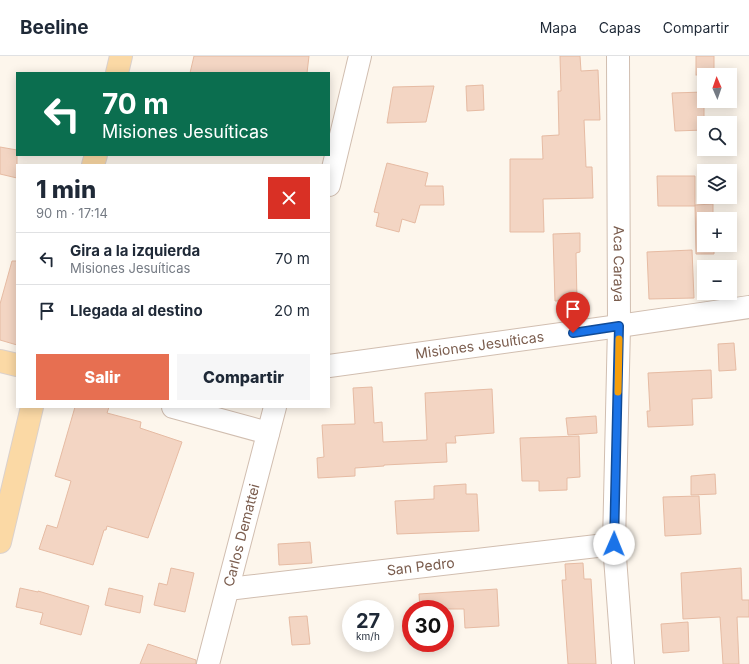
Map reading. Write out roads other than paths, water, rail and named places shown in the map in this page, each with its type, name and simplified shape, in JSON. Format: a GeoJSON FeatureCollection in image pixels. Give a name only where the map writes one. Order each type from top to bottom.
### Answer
{"type":"FeatureCollection","features":[{"type":"Feature","properties":{"kind":"main road"},"geometry":{"type":"LineString","coordinates":[[117,72],[121,56]]}},
{"type":"Feature","properties":{"kind":"main road"},"geometry":{"type":"LineString","coordinates":[[0,361],[16,365]]}},
{"type":"Feature","properties":{"kind":"main road"},"geometry":{"type":"LineString","coordinates":[[0,542],[32,408]]}},
{"type":"Feature","properties":{"kind":"street"},"geometry":{"type":"LineString","coordinates":[[330,181],[360,56]]}},
{"type":"Feature","properties":{"kind":"street","name":"Aca Caraya"},"geometry":{"type":"LineString","coordinates":[[618,56],[619,326],[614,544],[623,664]]}},
{"type":"Feature","properties":{"kind":"street","name":"Misiones Jesuíticas"},"geometry":{"type":"LineString","coordinates":[[330,366],[749,307]]}},
{"type":"Feature","properties":{"kind":"street"},"geometry":{"type":"LineString","coordinates":[[177,408],[268,433]]}},
{"type":"Feature","properties":{"kind":"street","name":"Carlos Demattei"},"geometry":{"type":"LineString","coordinates":[[208,664],[275,408]]}},
{"type":"Feature","properties":{"kind":"street","name":"San Pedro"},"geometry":{"type":"LineString","coordinates":[[228,590],[614,544]]}}]}
